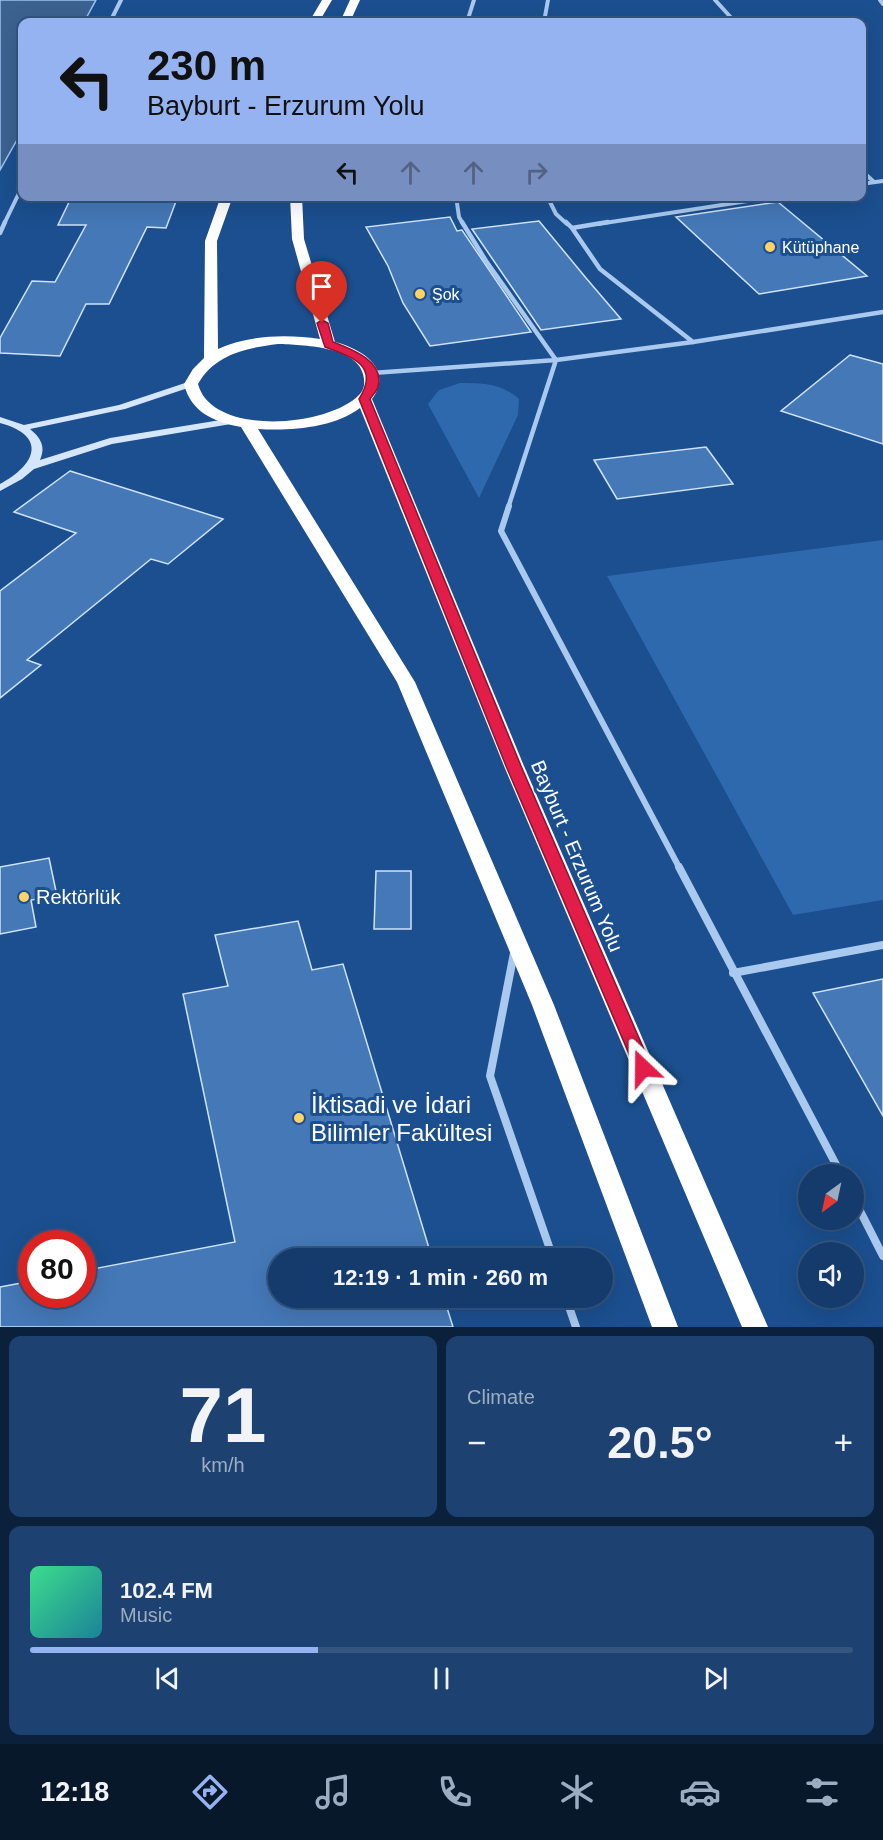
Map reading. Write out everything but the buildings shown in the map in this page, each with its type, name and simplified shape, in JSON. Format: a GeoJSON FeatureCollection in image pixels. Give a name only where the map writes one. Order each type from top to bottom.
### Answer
{"type":"FeatureCollection","features":[{"type":"Feature","properties":{"kind":"highway"},"geometry":{"type":"LineString","coordinates":[[316,18],[327,0]]}},
{"type":"Feature","properties":{"kind":"highway"},"geometry":{"type":"LineString","coordinates":[[347,18],[355,0]]}},
{"type":"Feature","properties":{"kind":"highway"},"geometry":{"type":"LineString","coordinates":[[210,358],[211,242],[225,201]]}},
{"type":"Feature","properties":{"kind":"highway"},"geometry":{"type":"LineString","coordinates":[[296,201],[298,239],[328,344]]}},
{"type":"Feature","properties":{"kind":"highway"},"geometry":{"type":"LineString","coordinates":[[287,340],[328,344],[349,351],[364,361],[372,373],[372,386],[364,399],[349,411],[327,419],[302,424],[274,426],[240,422],[210,411],[195,398],[191,384],[197,370],[210,358],[230,349],[253,343],[287,340]]}},
{"type":"Feature","properties":{"kind":"highway","name":"Bayburt - Erzurum Yolu"},"geometry":{"type":"LineString","coordinates":[[364,399],[514,766],[755,1327]]}},
{"type":"Feature","properties":{"kind":"highway"},"geometry":{"type":"LineString","coordinates":[[240,422],[406,682],[543,1005],[665,1327]]}},
{"type":"Feature","properties":{"kind":"street"},"geometry":{"type":"LineString","coordinates":[[112,18],[121,0]]}},
{"type":"Feature","properties":{"kind":"street"},"geometry":{"type":"LineString","coordinates":[[468,18],[474,0]]}},
{"type":"Feature","properties":{"kind":"street"},"geometry":{"type":"LineString","coordinates":[[545,18],[548,0]]}},
{"type":"Feature","properties":{"kind":"street"},"geometry":{"type":"LineString","coordinates":[[715,0],[731,18]]}},
{"type":"Feature","properties":{"kind":"street"},"geometry":{"type":"LineString","coordinates":[[880,0],[883,3]]}},
{"type":"Feature","properties":{"kind":"street"},"geometry":{"type":"LineString","coordinates":[[866,175],[874,182]]}},
{"type":"Feature","properties":{"kind":"street"},"geometry":{"type":"LineString","coordinates":[[866,183],[883,181]]}},
{"type":"Feature","properties":{"kind":"street"},"geometry":{"type":"LineString","coordinates":[[0,233],[18,196]]}},
{"type":"Feature","properties":{"kind":"street"},"geometry":{"type":"LineString","coordinates":[[457,201],[459,217],[486,261],[556,360]]}},
{"type":"Feature","properties":{"kind":"street"},"geometry":{"type":"LineString","coordinates":[[550,201],[556,214],[572,228],[600,270],[693,342]]}},
{"type":"Feature","properties":{"kind":"street"},"geometry":{"type":"LineString","coordinates":[[572,228],[748,201]]}},
{"type":"Feature","properties":{"kind":"street"},"geometry":{"type":"LineString","coordinates":[[372,373],[556,360],[693,342],[883,312]]}},
{"type":"Feature","properties":{"kind":"street"},"geometry":{"type":"LineString","coordinates":[[556,360],[501,531],[836,1164]]}},
{"type":"Feature","properties":{"kind":"street"},"geometry":{"type":"LineString","coordinates":[[23,428],[121,407],[191,384]]}},
{"type":"Feature","properties":{"kind":"street"},"geometry":{"type":"LineString","coordinates":[[0,420],[23,428],[35,439],[39,452],[33,466]]}},
{"type":"Feature","properties":{"kind":"street"},"geometry":{"type":"LineString","coordinates":[[0,488],[18,479],[33,466],[110,441],[240,422]]}},
{"type":"Feature","properties":{"kind":"street"},"geometry":{"type":"LineString","coordinates":[[516,944],[490,1076],[550,1248]]}},
{"type":"Feature","properties":{"kind":"street"},"geometry":{"type":"LineString","coordinates":[[733,973],[883,945]]}},
{"type":"Feature","properties":{"kind":"street"},"geometry":{"type":"LineString","coordinates":[[864,1214],[878,1236],[883,1256]]}},
{"type":"Feature","properties":{"kind":"street"},"geometry":{"type":"LineString","coordinates":[[569,1308],[576,1327]]}},
{"type":"Feature","properties":{"kind":"shaded area"},"geometry":{"type":"Polygon","coordinates":[[[0,0],[96,0],[86,18],[18,18],[18,138],[0,170],[0,0]]]}},
{"type":"Feature","properties":{"kind":"shaded area"},"geometry":{"type":"Polygon","coordinates":[[[460,383],[498,387],[519,399],[518,415],[479,498],[428,404],[439,390],[460,383]]]}},
{"type":"Feature","properties":{"kind":"shaded area"},"geometry":{"type":"Polygon","coordinates":[[[883,540],[883,900],[793,915],[607,576],[883,540]]]}},
{"type":"Feature","properties":{"kind":"place","name":"Kütüphane"},"geometry":{"type":"Point","coordinates":[770,247]}},
{"type":"Feature","properties":{"kind":"place","name":"Şok"},"geometry":{"type":"Point","coordinates":[420,294]}},
{"type":"Feature","properties":{"kind":"place","name":"Rektörlük"},"geometry":{"type":"Point","coordinates":[24,897]}},
{"type":"Feature","properties":{"kind":"place","name":"İktisadi ve İdari Bilimler Fakültesi"},"geometry":{"type":"Point","coordinates":[299,1118]}},
{"type":"Feature","properties":{"kind":"route"},"geometry":{"type":"LineString","coordinates":[[322,323],[328,344],[349,351],[364,361],[372,373],[372,386],[364,399],[514,766],[643,1068]]}}]}
